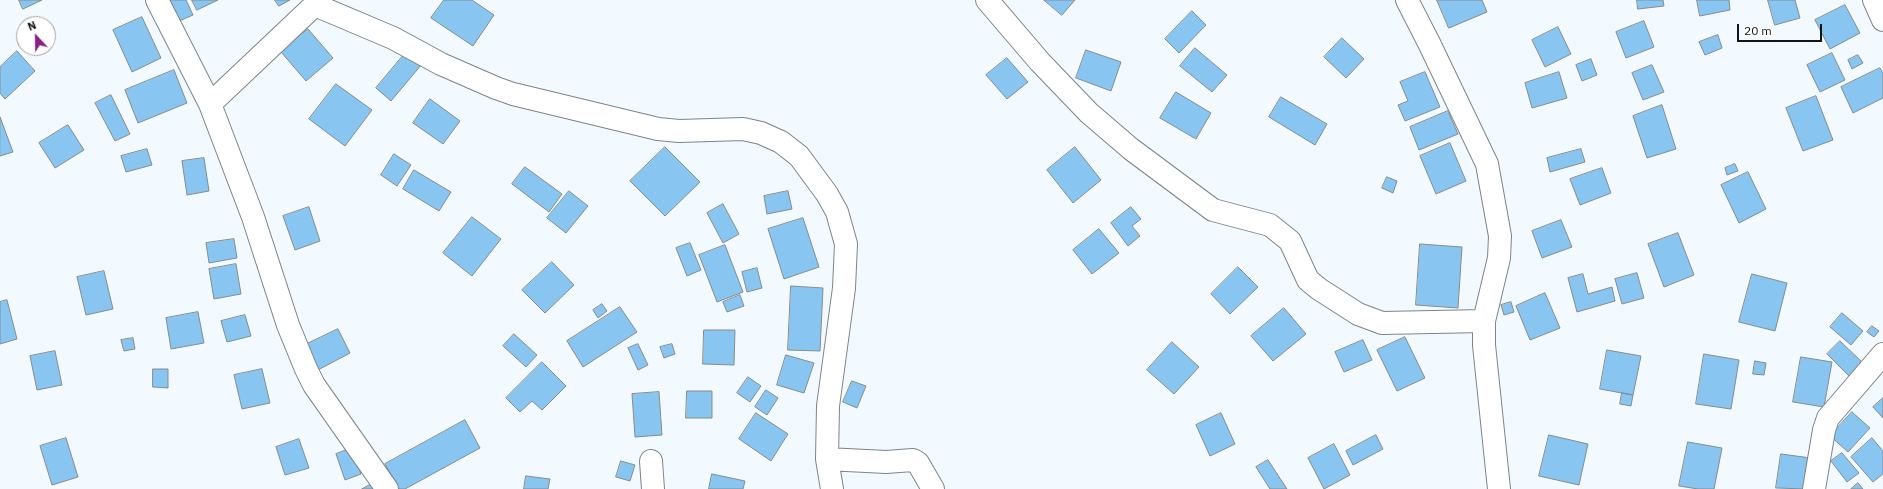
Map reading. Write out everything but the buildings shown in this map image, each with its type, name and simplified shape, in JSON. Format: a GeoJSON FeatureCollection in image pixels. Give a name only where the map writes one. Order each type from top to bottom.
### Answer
{"type":"FeatureCollection","features":[{"type":"Feature","properties":{"kind":"street"},"geometry":{"type":"LineString","coordinates":[[158,0],[210,104],[253,217],[288,325],[306,369],[314,385],[387,489]]}},
{"type":"Feature","properties":{"kind":"street"},"geometry":{"type":"LineString","coordinates":[[988,0],[1040,62],[1089,113],[1131,149],[1214,210],[1270,225],[1290,241],[1308,280],[1319,289],[1358,314],[1382,323],[1484,321]]}},
{"type":"Feature","properties":{"kind":"street"},"geometry":{"type":"LineString","coordinates":[[1406,0],[1433,50],[1487,164],[1500,236],[1500,258],[1484,321],[1484,345],[1499,489]]}},
{"type":"Feature","properties":{"kind":"street"},"geometry":{"type":"LineString","coordinates":[[1874,0],[1883,20]]}},
{"type":"Feature","properties":{"kind":"street"},"geometry":{"type":"LineString","coordinates":[[210,104],[317,3],[393,38],[441,64],[513,94],[658,129],[679,132],[723,129],[749,131],[761,133],[781,142],[799,156],[827,194],[837,212],[846,244],[844,288],[828,406],[827,459],[832,489]]}},
{"type":"Feature","properties":{"kind":"street"},"geometry":{"type":"LineString","coordinates":[[1814,489],[1824,430],[1828,418],[1883,354]]}},
{"type":"Feature","properties":{"kind":"street"},"geometry":{"type":"LineString","coordinates":[[827,459],[886,462],[913,460],[918,463],[933,489]]}},
{"type":"Feature","properties":{"kind":"street"},"geometry":{"type":"LineString","coordinates":[[651,462],[653,489]]}}]}
